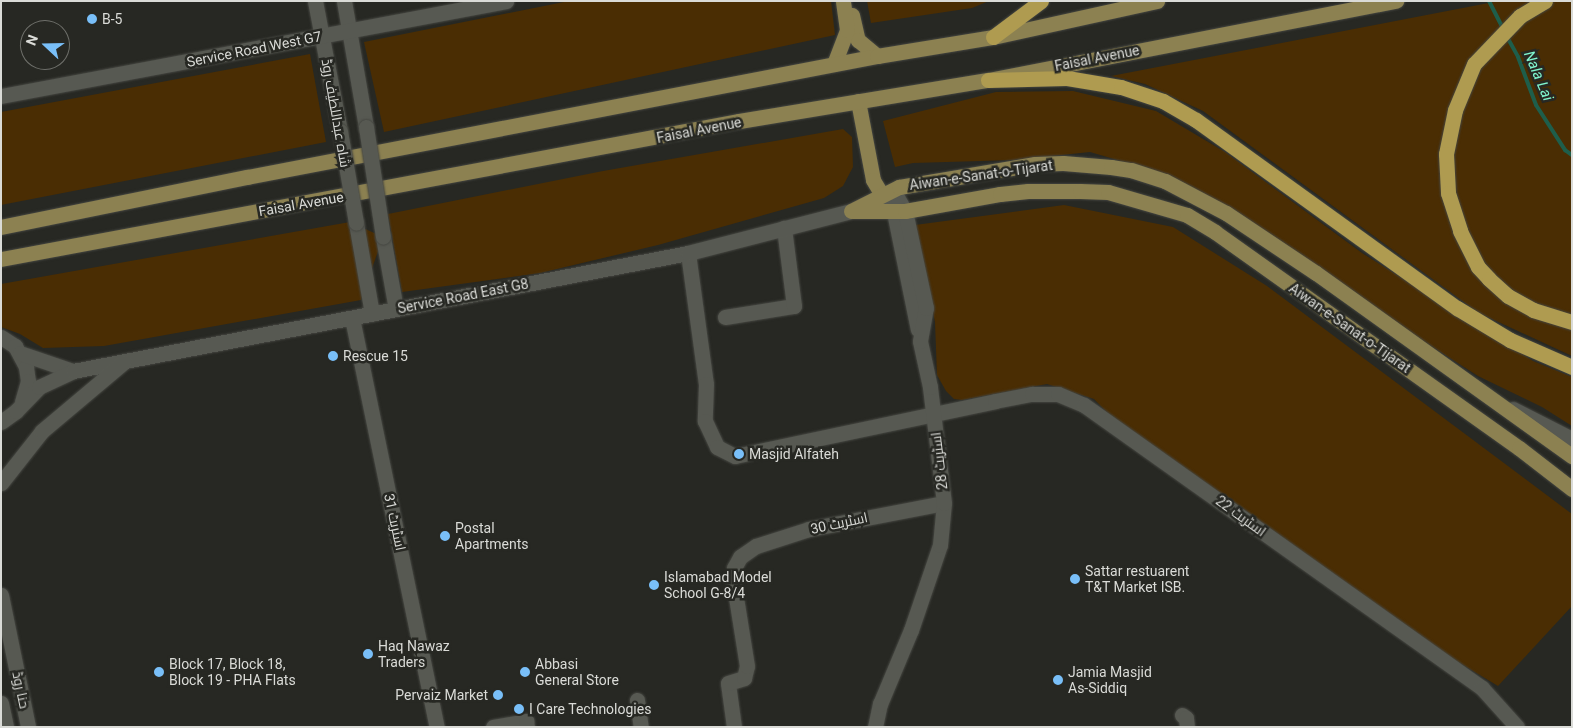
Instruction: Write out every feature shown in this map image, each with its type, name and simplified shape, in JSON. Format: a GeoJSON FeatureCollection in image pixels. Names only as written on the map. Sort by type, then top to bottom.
{"type":"FeatureCollection","features":[{"type":"Feature","properties":{"kind":"highway"},"geometry":{"type":"LineString","coordinates":[[993,36],[1041,1]]}},
{"type":"Feature","properties":{"kind":"highway"},"geometry":{"type":"LineString","coordinates":[[1546,1],[1520,16],[1474,64],[1455,110],[1446,154],[1448,193],[1460,232],[1478,267],[1508,296],[1533,310],[1572,322]]}},
{"type":"Feature","properties":{"kind":"highway"},"geometry":{"type":"LineString","coordinates":[[988,80],[1067,78],[1121,87],[1163,100],[1196,120],[1457,308],[1510,340],[1572,367]]}},
{"type":"Feature","properties":{"kind":"main road"},"geometry":{"type":"LineString","coordinates":[[834,64],[847,30],[843,1]]}},
{"type":"Feature","properties":{"kind":"main road"},"geometry":{"type":"LineString","coordinates":[[850,1],[858,40],[877,56]]}},
{"type":"Feature","properties":{"kind":"main road"},"geometry":{"type":"LineString","coordinates":[[1073,18],[1118,1]]}},
{"type":"Feature","properties":{"kind":"main road"},"geometry":{"type":"LineString","coordinates":[[1,227],[247,177],[834,64],[993,36],[1157,1]]}},
{"type":"Feature","properties":{"kind":"main road","name":"Faisal Avenue"},"geometry":{"type":"LineString","coordinates":[[1,259],[858,101],[988,80],[1396,1]]}},
{"type":"Feature","properties":{"kind":"main road"},"geometry":{"type":"LineString","coordinates":[[858,101],[873,180],[888,192]]}},
{"type":"Feature","properties":{"kind":"main road","name":"Aiwan-e-Sanat-o-Tijarat"},"geometry":{"type":"LineString","coordinates":[[851,211],[900,187],[1035,164],[1063,163],[1131,170],[1165,181],[1226,213],[1316,273],[1572,456]]}},
{"type":"Feature","properties":{"kind":"main road"},"geometry":{"type":"LineString","coordinates":[[971,175],[975,197]]}},
{"type":"Feature","properties":{"kind":"main road","name":"Aiwan-e-Sanat-o-Tijarat"},"geometry":{"type":"LineString","coordinates":[[851,211],[899,211],[975,197],[1028,191],[1108,192],[1186,215],[1215,232],[1519,448],[1572,489]]}},
{"type":"Feature","properties":{"kind":"street","name":"شاہ عبداللطیف روڈ"},"geometry":{"type":"LineString","coordinates":[[315,1],[372,314]]}},
{"type":"Feature","properties":{"kind":"street","name":"شاہ عبداللطیف روڈ"},"geometry":{"type":"LineString","coordinates":[[344,1],[396,309]]}},
{"type":"Feature","properties":{"kind":"street","name":"Service Road West G7"},"geometry":{"type":"LineString","coordinates":[[1,96],[506,1]]}},
{"type":"Feature","properties":{"kind":"street"},"geometry":{"type":"LineString","coordinates":[[888,192],[899,211]]}},
{"type":"Feature","properties":{"kind":"street","name":"Service Road East G8"},"geometry":{"type":"LineString","coordinates":[[1,422],[16,411],[22,402],[39,387],[73,371],[688,253],[851,211]]}},
{"type":"Feature","properties":{"kind":"street","name":"اسٹریٹ 28"},"geometry":{"type":"LineString","coordinates":[[875,727],[880,704],[911,630],[940,545],[944,503],[920,341],[926,308],[899,211]]}},
{"type":"Feature","properties":{"kind":"street"},"geometry":{"type":"LineString","coordinates":[[725,318],[794,306],[784,228]]}},
{"type":"Feature","properties":{"kind":"street","name":"اسٹریٹ 22"},"geometry":{"type":"LineString","coordinates":[[688,253],[706,384],[705,421],[718,448],[735,456],[932,413],[1032,394],[1058,394],[1084,405],[1482,688],[1517,727]]}},
{"type":"Feature","properties":{"kind":"street","name":"اسٹریٹ 31"},"geometry":{"type":"LineString","coordinates":[[352,318],[437,727]]}},
{"type":"Feature","properties":{"kind":"street"},"geometry":{"type":"LineString","coordinates":[[1,337],[15,346],[20,353],[28,381],[22,402]]}},
{"type":"Feature","properties":{"kind":"street"},"geometry":{"type":"LineString","coordinates":[[20,353],[73,371]]}},
{"type":"Feature","properties":{"kind":"street"},"geometry":{"type":"LineString","coordinates":[[1,483],[42,431],[125,361]]}},
{"type":"Feature","properties":{"kind":"street"},"geometry":{"type":"LineString","coordinates":[[1483,394],[1572,439]]}},
{"type":"Feature","properties":{"kind":"street","name":"اسٹریٹ 30"},"geometry":{"type":"LineString","coordinates":[[734,727],[728,684],[744,678],[748,666],[733,579],[734,568],[740,557],[756,546],[809,529],[944,503]]}},
{"type":"Feature","properties":{"kind":"street","name":"حنا روڈ"},"geometry":{"type":"LineString","coordinates":[[1,595],[28,727]]}},
{"type":"Feature","properties":{"kind":"street"},"geometry":{"type":"LineString","coordinates":[[637,700],[641,727]]}},
{"type":"Feature","properties":{"kind":"street","name":"حنا روڈ"},"geometry":{"type":"LineString","coordinates":[[1,703],[6,727]]}},
{"type":"Feature","properties":{"kind":"street"},"geometry":{"type":"LineString","coordinates":[[493,727],[527,724]]}},
{"type":"Feature","properties":{"kind":"shaded area"},"geometry":{"type":"Polygon","coordinates":[[[569,1],[831,1],[835,35],[384,132],[364,42],[569,1]]]}},
{"type":"Feature","properties":{"kind":"shaded area"},"geometry":{"type":"Polygon","coordinates":[[[867,1],[989,1],[972,8],[871,23],[867,1]]]}},
{"type":"Feature","properties":{"kind":"shaded area"},"geometry":{"type":"Polygon","coordinates":[[[1499,1],[1572,1],[1572,356],[1479,313],[1203,111],[1145,84],[1111,76],[1499,1]]]}},
{"type":"Feature","properties":{"kind":"shaded area"},"geometry":{"type":"Polygon","coordinates":[[[310,54],[326,142],[1,205],[1,112],[310,54]]]}},
{"type":"Feature","properties":{"kind":"shaded area"},"geometry":{"type":"Polygon","coordinates":[[[1073,91],[1156,111],[1225,152],[1362,253],[1533,361],[1572,377],[1572,426],[1542,407],[1478,376],[1162,173],[1090,152],[1014,160],[913,163],[895,167],[883,121],[996,92],[1073,91]]]}},
{"type":"Feature","properties":{"kind":"shaded area"},"geometry":{"type":"Polygon","coordinates":[[[843,129],[852,137],[853,167],[843,186],[824,198],[658,245],[540,273],[402,292],[388,214],[603,171],[843,129]]]}},
{"type":"Feature","properties":{"kind":"shaded area"},"geometry":{"type":"Polygon","coordinates":[[[1064,205],[1173,227],[1267,286],[1572,514],[1572,606],[1498,686],[1435,648],[1137,443],[1094,399],[1047,384],[962,400],[954,399],[946,391],[937,375],[935,322],[915,225],[1064,205]]]}},
{"type":"Feature","properties":{"kind":"shaded area"},"geometry":{"type":"Polygon","coordinates":[[[350,222],[383,237],[361,300],[104,346],[43,348],[20,334],[1,327],[1,284],[350,222]]]}},
{"type":"Feature","properties":{"kind":"waterway","name":"Nala Lai"},"geometry":{"type":"LineString","coordinates":[[1489,1],[1503,28]]}},
{"type":"Feature","properties":{"kind":"waterway","name":"Nala Lai"},"geometry":{"type":"LineString","coordinates":[[1506,35],[1518,57],[1536,105],[1565,150],[1572,155]]}},
{"type":"Feature","properties":{"kind":"place","name":"B-5"},"geometry":{"type":"Point","coordinates":[92,19]}},
{"type":"Feature","properties":{"kind":"place","name":"Rescue 15"},"geometry":{"type":"Point","coordinates":[333,356]}},
{"type":"Feature","properties":{"kind":"place","name":"Masjid Alfateh"},"geometry":{"type":"Point","coordinates":[739,454]}},
{"type":"Feature","properties":{"kind":"place","name":"Postal Apartments"},"geometry":{"type":"Point","coordinates":[445,536]}},
{"type":"Feature","properties":{"kind":"place","name":"Sattar restuarent T&T Market ISB."},"geometry":{"type":"Point","coordinates":[1075,579]}},
{"type":"Feature","properties":{"kind":"place","name":"Islamabad Model School G-8/4"},"geometry":{"type":"Point","coordinates":[654,585]}},
{"type":"Feature","properties":{"kind":"place","name":"Haq Nawaz Traders"},"geometry":{"type":"Point","coordinates":[368,654]}},
{"type":"Feature","properties":{"kind":"place","name":"Block 17, Block 18, Block 19 - PHA Flats"},"geometry":{"type":"Point","coordinates":[159,672]}},
{"type":"Feature","properties":{"kind":"place","name":"Abbasi General Store"},"geometry":{"type":"Point","coordinates":[525,672]}},
{"type":"Feature","properties":{"kind":"place","name":"Jamia Masjid As-Siddiq"},"geometry":{"type":"Point","coordinates":[1058,680]}},
{"type":"Feature","properties":{"kind":"place","name":"Pervaiz Market"},"geometry":{"type":"Point","coordinates":[498,695]}},
{"type":"Feature","properties":{"kind":"place","name":"I Care Technologies"},"geometry":{"type":"Point","coordinates":[519,709]}}]}
